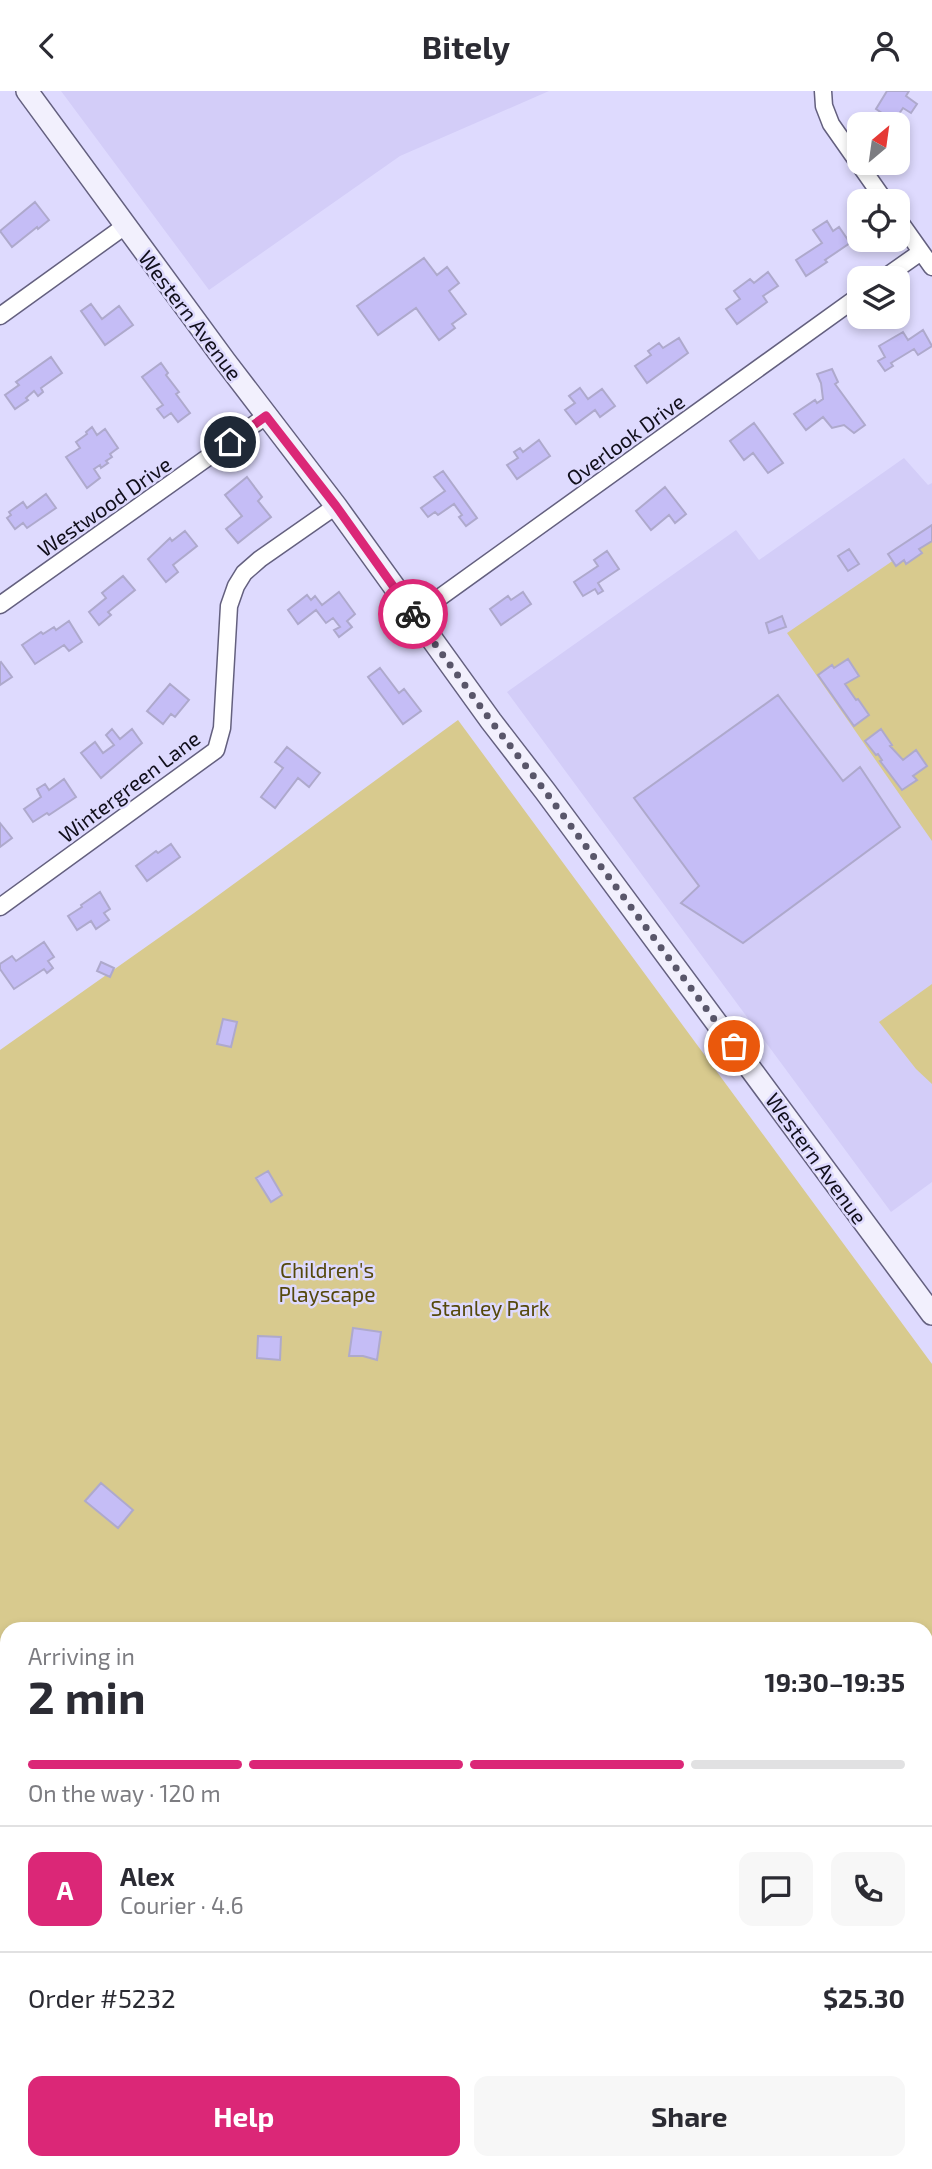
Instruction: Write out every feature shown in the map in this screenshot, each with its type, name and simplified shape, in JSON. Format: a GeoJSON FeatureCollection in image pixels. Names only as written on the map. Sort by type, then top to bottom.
{"type":"FeatureCollection","features":[{"type":"Feature","properties":{"kind":"main road","name":"Western Avenue"},"geometry":{"type":"LineString","coordinates":[[27,91],[932,1314]]}},
{"type":"Feature","properties":{"kind":"street"},"geometry":{"type":"LineString","coordinates":[[823,91],[824,106],[831,124],[877,189]]}},
{"type":"Feature","properties":{"kind":"street"},"geometry":{"type":"LineString","coordinates":[[0,316],[125,226]]}},
{"type":"Feature","properties":{"kind":"street"},"geometry":{"type":"LineString","coordinates":[[910,236],[932,267]]}},
{"type":"Feature","properties":{"kind":"street"},"geometry":{"type":"LineString","coordinates":[[901,266],[921,252]]}},
{"type":"Feature","properties":{"kind":"street","name":"Overlook Drive"},"geometry":{"type":"LineString","coordinates":[[414,616],[847,305]]}},
{"type":"Feature","properties":{"kind":"street","name":"Westwood Drive"},"geometry":{"type":"LineString","coordinates":[[0,605],[266,416]]}},
{"type":"Feature","properties":{"kind":"street","name":"Wintergreen Lane"},"geometry":{"type":"LineString","coordinates":[[0,907],[216,750],[222,728],[229,606],[236,586],[244,573],[260,559],[336,506]]}},
{"type":"Feature","properties":{"kind":"shaded area"},"geometry":{"type":"Polygon","coordinates":[[[61,91],[549,91],[400,156],[209,290],[61,91]]]}},
{"type":"Feature","properties":{"kind":"shaded area"},"geometry":{"type":"Polygon","coordinates":[[[904,458],[928,485],[932,483],[932,1182],[891,1212],[507,692],[736,530],[759,560],[904,458]]]}},
{"type":"Feature","properties":{"kind":"green space"},"geometry":{"type":"Polygon","coordinates":[[[932,534],[932,841],[787,633],[932,534]]]}},
{"type":"Feature","properties":{"kind":"green space","name":"Stanley Park"},"geometry":{"type":"Polygon","coordinates":[[[458,720],[932,1364],[932,1622],[0,1622],[0,1050],[194,913],[458,720]]]}},
{"type":"Feature","properties":{"kind":"green space"},"geometry":{"type":"Polygon","coordinates":[[[932,984],[932,1084],[916,1069],[879,1022],[932,984]]]}},
{"type":"Feature","properties":{"kind":"building"},"geometry":{"type":"Polygon","coordinates":[[[887,91],[909,91],[906,96],[917,104],[911,113],[903,108],[900,112],[880,112],[876,109],[887,91]]]}},
{"type":"Feature","properties":{"kind":"building"},"geometry":{"type":"Polygon","coordinates":[[[35,202],[49,220],[12,247],[0,231],[35,202]]]}},
{"type":"Feature","properties":{"kind":"building"},"geometry":{"type":"Polygon","coordinates":[[[827,221],[833,231],[839,227],[847,239],[847,245],[806,276],[796,260],[822,243],[813,230],[827,221]]]}},
{"type":"Feature","properties":{"kind":"building"},"geometry":{"type":"Polygon","coordinates":[[[424,258],[437,275],[447,267],[459,283],[449,291],[466,314],[452,324],[455,328],[439,340],[416,308],[378,335],[357,306],[424,258]]]}},
{"type":"Feature","properties":{"kind":"building"},"geometry":{"type":"Polygon","coordinates":[[[768,272],[778,286],[763,296],[767,302],[737,324],[726,309],[740,299],[734,291],[750,279],[754,283],[768,272]]]}},
{"type":"Feature","properties":{"kind":"building"},"geometry":{"type":"Polygon","coordinates":[[[91,304],[102,319],[119,306],[133,325],[105,345],[81,311],[91,304]]]}},
{"type":"Feature","properties":{"kind":"building"},"geometry":{"type":"Polygon","coordinates":[[[923,330],[932,346],[918,355],[914,349],[891,363],[893,366],[885,371],[878,361],[885,357],[879,346],[903,332],[908,340],[923,330]]]}},
{"type":"Feature","properties":{"kind":"building"},"geometry":{"type":"Polygon","coordinates":[[[679,338],[688,353],[647,383],[635,366],[651,355],[648,351],[659,343],[663,348],[679,338]]]}},
{"type":"Feature","properties":{"kind":"building"},"geometry":{"type":"Polygon","coordinates":[[[51,357],[62,373],[41,388],[43,392],[38,396],[34,391],[26,398],[28,400],[15,409],[5,395],[19,385],[16,382],[51,357]]]}},
{"type":"Feature","properties":{"kind":"building"},"geometry":{"type":"Polygon","coordinates":[[[161,363],[179,392],[176,394],[190,413],[178,422],[171,413],[164,418],[157,409],[163,405],[142,377],[161,363]]]}},
{"type":"Feature","properties":{"kind":"building"},"geometry":{"type":"Polygon","coordinates":[[[832,369],[838,382],[835,384],[865,425],[854,433],[844,425],[832,428],[823,417],[806,430],[794,414],[815,400],[817,403],[823,399],[817,374],[832,369]]]}},
{"type":"Feature","properties":{"kind":"building"},"geometry":{"type":"Polygon","coordinates":[[[580,388],[588,399],[602,389],[615,406],[600,417],[595,410],[576,424],[565,410],[575,403],[569,396],[580,388]]]}},
{"type":"Feature","properties":{"kind":"building"},"geometry":{"type":"Polygon","coordinates":[[[754,423],[783,463],[768,473],[753,453],[744,460],[730,441],[754,423]]]}},
{"type":"Feature","properties":{"kind":"building"},"geometry":{"type":"Polygon","coordinates":[[[92,427],[97,435],[105,429],[118,448],[110,454],[112,457],[106,461],[108,463],[94,469],[100,478],[87,488],[66,457],[80,448],[76,442],[92,427]]]}},
{"type":"Feature","properties":{"kind":"building"},"geometry":{"type":"Polygon","coordinates":[[[539,440],[550,456],[517,479],[507,465],[518,458],[514,452],[520,448],[523,452],[539,440]]]}},
{"type":"Feature","properties":{"kind":"building"},"geometry":{"type":"Polygon","coordinates":[[[443,471],[477,518],[466,526],[454,504],[438,515],[435,512],[428,517],[421,508],[445,491],[434,477],[443,471]]]}},
{"type":"Feature","properties":{"kind":"building"},"geometry":{"type":"Polygon","coordinates":[[[247,477],[262,497],[258,501],[271,517],[238,543],[226,529],[242,516],[225,495],[247,477]]]}},
{"type":"Feature","properties":{"kind":"building"},"geometry":{"type":"Polygon","coordinates":[[[665,487],[686,514],[675,523],[669,515],[651,530],[636,511],[665,487]]]}},
{"type":"Feature","properties":{"kind":"building"},"geometry":{"type":"Polygon","coordinates":[[[46,494],[56,508],[27,528],[23,523],[15,529],[7,518],[11,515],[9,512],[23,502],[27,508],[46,494]]]}},
{"type":"Feature","properties":{"kind":"building"},"geometry":{"type":"Polygon","coordinates":[[[932,525],[932,541],[919,549],[922,553],[906,564],[904,560],[896,566],[888,554],[932,525]]]}},
{"type":"Feature","properties":{"kind":"building"},"geometry":{"type":"Polygon","coordinates":[[[185,531],[197,546],[173,565],[178,572],[166,582],[148,559],[170,538],[172,541],[185,531]]]}},
{"type":"Feature","properties":{"kind":"building"},"geometry":{"type":"Polygon","coordinates":[[[849,549],[859,564],[848,571],[838,556],[849,549]]]}},
{"type":"Feature","properties":{"kind":"building"},"geometry":{"type":"Polygon","coordinates":[[[607,551],[619,569],[598,583],[603,591],[598,594],[595,589],[583,596],[574,582],[598,566],[594,560],[607,551]]]}},
{"type":"Feature","properties":{"kind":"building"},"geometry":{"type":"Polygon","coordinates":[[[123,576],[135,590],[108,612],[111,615],[99,625],[89,612],[106,598],[102,593],[123,576]]]}},
{"type":"Feature","properties":{"kind":"building"},"geometry":{"type":"Polygon","coordinates":[[[339,592],[355,614],[347,621],[352,627],[339,637],[334,630],[340,627],[333,618],[326,623],[316,610],[298,624],[288,610],[307,595],[311,600],[315,596],[322,605],[339,592]]]}},
{"type":"Feature","properties":{"kind":"building"},"geometry":{"type":"Polygon","coordinates":[[[523,592],[531,604],[501,625],[490,609],[508,596],[511,600],[523,592]]]}},
{"type":"Feature","properties":{"kind":"building"},"geometry":{"type":"Polygon","coordinates":[[[782,616],[786,627],[769,633],[766,623],[782,616]]]}},
{"type":"Feature","properties":{"kind":"building"},"geometry":{"type":"Polygon","coordinates":[[[69,621],[82,642],[69,651],[64,645],[35,664],[22,645],[41,632],[43,634],[54,627],[56,630],[69,621]]]}},
{"type":"Feature","properties":{"kind":"building"},"geometry":{"type":"Polygon","coordinates":[[[848,659],[859,676],[845,684],[869,715],[854,726],[818,675],[832,665],[834,668],[848,659]]]}},
{"type":"Feature","properties":{"kind":"building"},"geometry":{"type":"Polygon","coordinates":[[[0,663],[12,677],[0,685],[0,663]]]}},
{"type":"Feature","properties":{"kind":"building"},"geometry":{"type":"Polygon","coordinates":[[[380,668],[399,693],[404,689],[421,711],[403,724],[368,677],[380,668]]]}},
{"type":"Feature","properties":{"kind":"building"},"geometry":{"type":"Polygon","coordinates":[[[170,684],[189,700],[175,717],[171,714],[163,724],[147,711],[170,684]]]}},
{"type":"Feature","properties":{"kind":"building"},"geometry":{"type":"Polygon","coordinates":[[[778,695],[843,781],[860,767],[900,827],[743,943],[681,903],[699,886],[634,798],[778,695]]]}},
{"type":"Feature","properties":{"kind":"building"},"geometry":{"type":"Polygon","coordinates":[[[112,729],[120,739],[132,729],[142,743],[101,778],[81,753],[95,742],[103,753],[114,745],[106,735],[112,729]]]}},
{"type":"Feature","properties":{"kind":"building"},"geometry":{"type":"Polygon","coordinates":[[[881,729],[892,745],[890,746],[903,760],[916,750],[927,766],[913,776],[917,780],[902,790],[880,761],[882,760],[878,754],[876,755],[865,741],[881,729]]]}},
{"type":"Feature","properties":{"kind":"building"},"geometry":{"type":"Polygon","coordinates":[[[287,747],[320,773],[309,787],[298,778],[275,808],[261,797],[283,768],[275,762],[287,747]]]}},
{"type":"Feature","properties":{"kind":"building"},"geometry":{"type":"Polygon","coordinates":[[[64,779],[76,797],[33,822],[24,809],[41,797],[37,789],[45,784],[49,790],[64,779]]]}},
{"type":"Feature","properties":{"kind":"building"},"geometry":{"type":"Polygon","coordinates":[[[0,823],[12,838],[0,847],[0,823]]]}},
{"type":"Feature","properties":{"kind":"building"},"geometry":{"type":"Polygon","coordinates":[[[171,844],[180,857],[147,881],[136,866],[171,844]]]}},
{"type":"Feature","properties":{"kind":"building"},"geometry":{"type":"Polygon","coordinates":[[[100,892],[110,909],[104,913],[109,920],[96,929],[91,921],[77,930],[68,916],[100,892]]]}},
{"type":"Feature","properties":{"kind":"building"},"geometry":{"type":"Polygon","coordinates":[[[44,942],[54,957],[48,961],[53,968],[47,973],[44,969],[14,989],[0,969],[0,964],[12,956],[16,961],[44,942]]]}},
{"type":"Feature","properties":{"kind":"building"},"geometry":{"type":"Polygon","coordinates":[[[101,962],[114,968],[110,977],[97,971],[101,962]]]}},
{"type":"Feature","properties":{"kind":"building"},"geometry":{"type":"Polygon","coordinates":[[[223,1019],[237,1022],[231,1047],[217,1044],[223,1019]]]}},
{"type":"Feature","properties":{"kind":"building"},"geometry":{"type":"Polygon","coordinates":[[[268,1171],[282,1195],[271,1202],[256,1178],[268,1171]]]}},
{"type":"Feature","properties":{"kind":"building"},"geometry":{"type":"Polygon","coordinates":[[[353,1328],[381,1332],[377,1360],[349,1356],[353,1328]]]}},
{"type":"Feature","properties":{"kind":"building"},"geometry":{"type":"Polygon","coordinates":[[[258,1336],[281,1337],[280,1360],[257,1358],[258,1336]]]}},
{"type":"Feature","properties":{"kind":"building"},"geometry":{"type":"Polygon","coordinates":[[[101,1483],[133,1510],[118,1528],[85,1501],[101,1483]]]}},
{"type":"Feature","properties":{"kind":"way so far"},"geometry":{"type":"LineString","coordinates":[[413,614],[734,1046]]}},
{"type":"Feature","properties":{"kind":"route"},"geometry":{"type":"LineString","coordinates":[[230,442],[266,416],[336,506],[413,614]]}},
{"type":"Feature","properties":{"kind":"park label","name":"Children's Playscape"},"geometry":{"type":"Point","coordinates":[327,1281]}}]}
